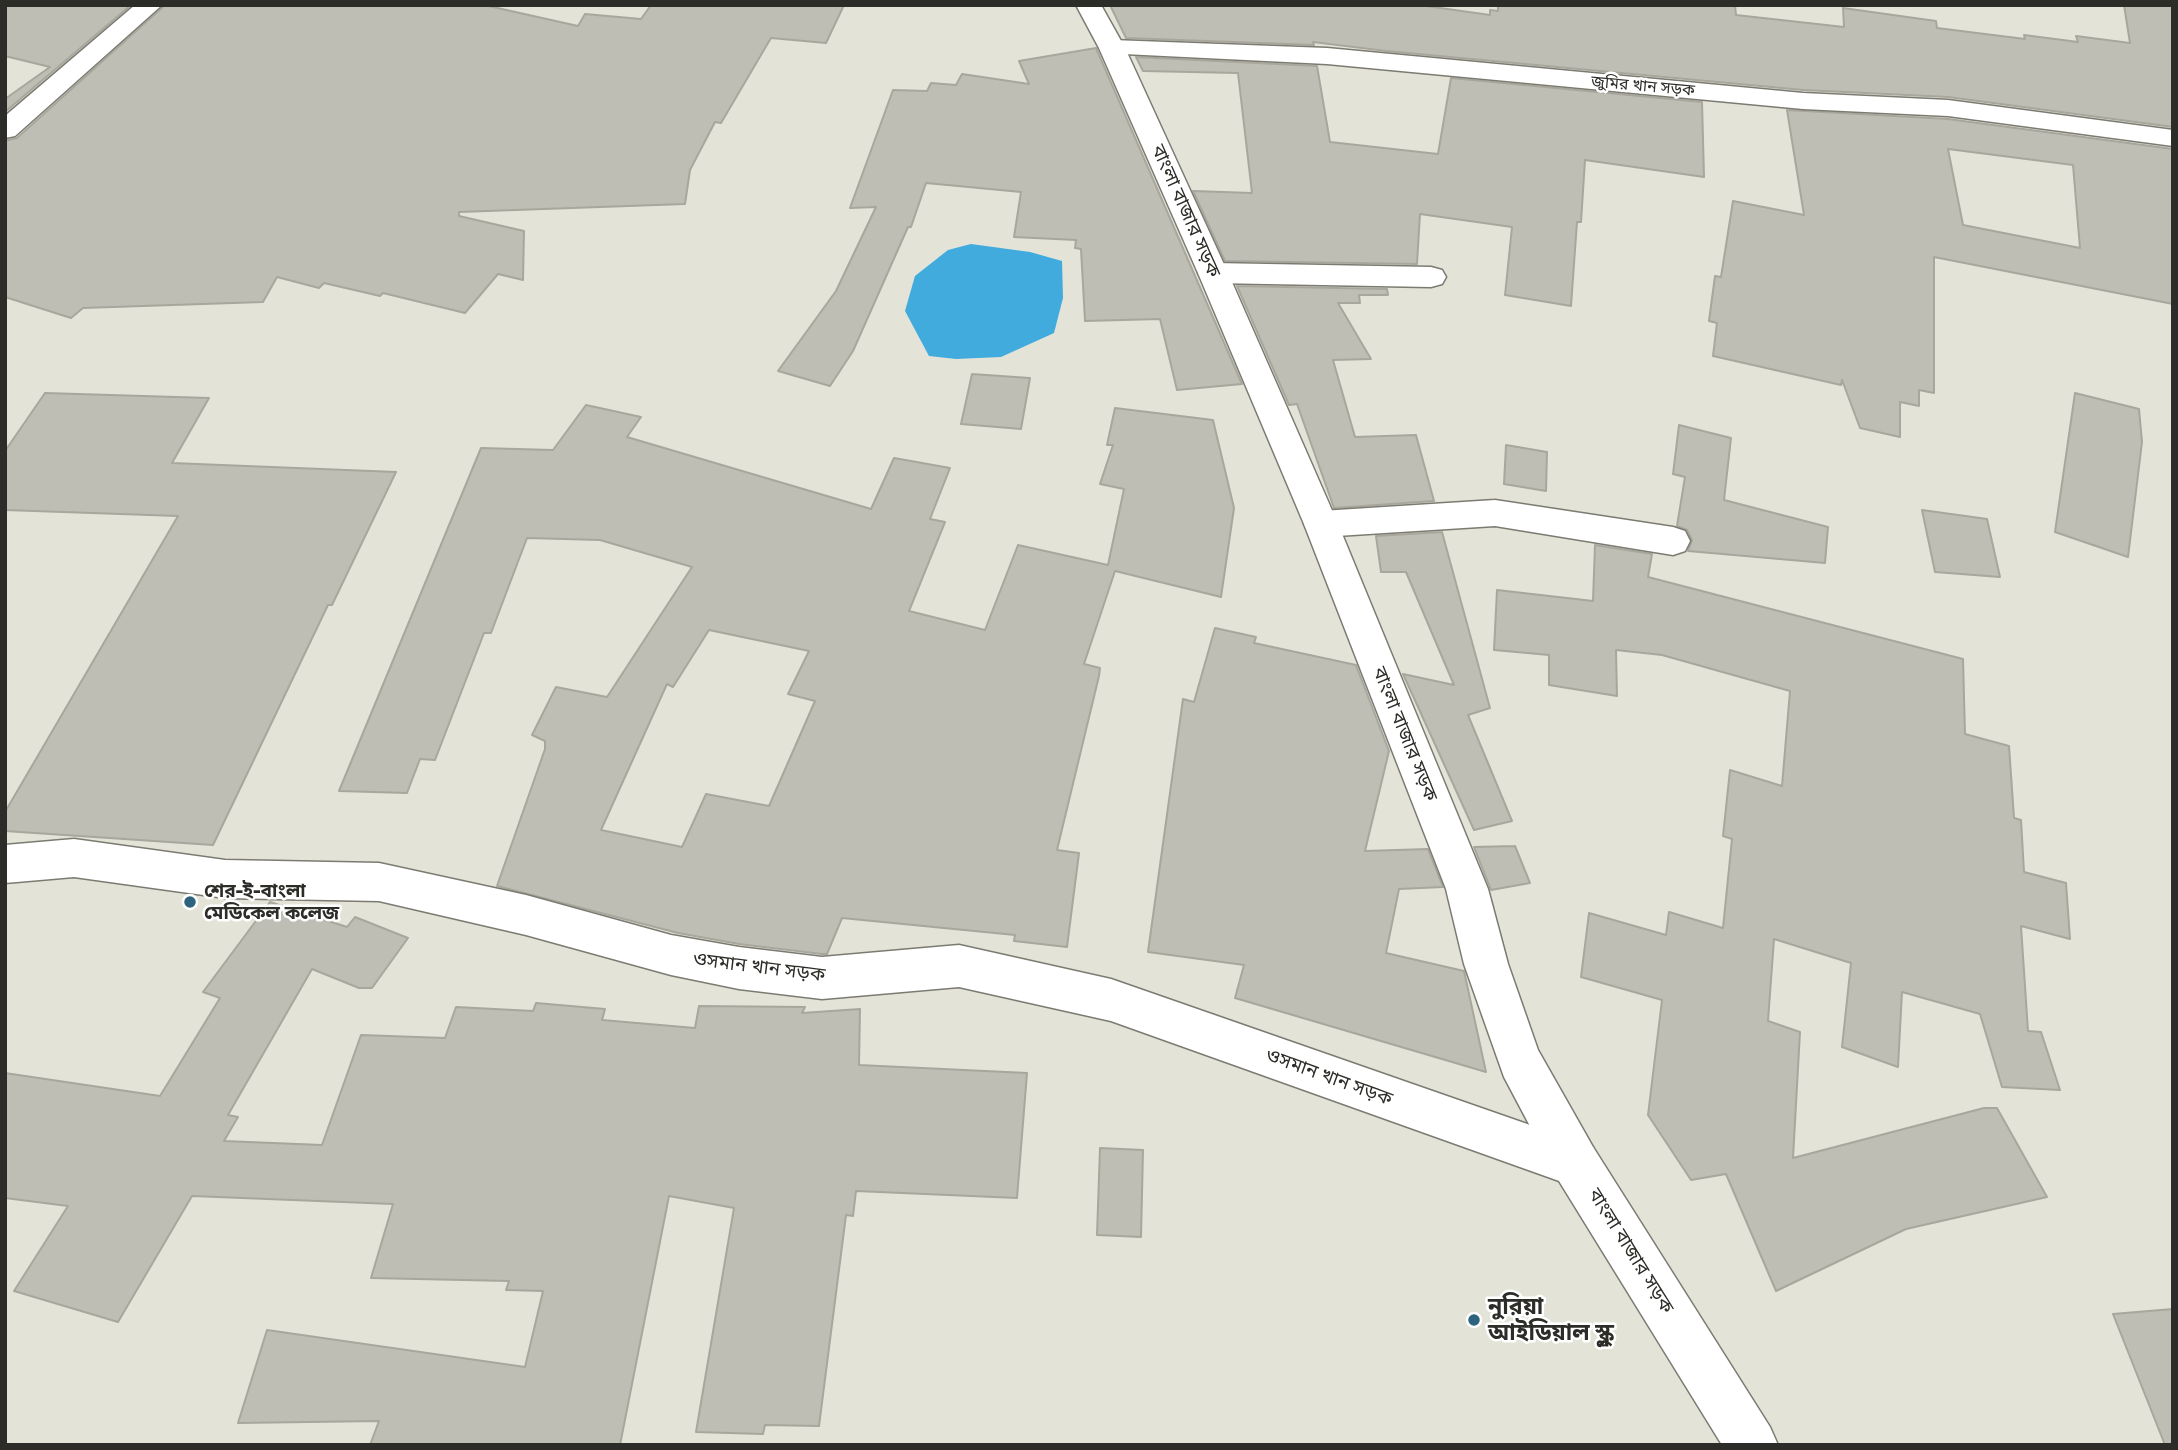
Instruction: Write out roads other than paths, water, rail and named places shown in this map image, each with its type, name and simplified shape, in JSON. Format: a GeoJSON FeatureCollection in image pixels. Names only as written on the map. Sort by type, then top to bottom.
{"type":"FeatureCollection","features":[{"type":"Feature","properties":{"kind":"street"},"geometry":{"type":"LineString","coordinates":[[5,130],[150,5]]}},
{"type":"Feature","properties":{"kind":"street","name":"বাংলা বাজার সড়ক"},"geometry":{"type":"LineString","coordinates":[[1088,5],[1112,48],[1213,272],[1321,524],[1467,889],[1486,964],[1520,1061],[1576,1164],[1752,1445]]}},
{"type":"Feature","properties":{"kind":"street","name":"জুমির খান সড়ক"},"geometry":{"type":"LineString","coordinates":[[1112,48],[1328,56],[1803,101],[1948,108],[2173,138]]}},
{"type":"Feature","properties":{"kind":"street"},"geometry":{"type":"LineString","coordinates":[[1213,272],[1431,277]]}},
{"type":"Feature","properties":{"kind":"street"},"geometry":{"type":"LineString","coordinates":[[1321,524],[1495,513],[1673,541]]}},
{"type":"Feature","properties":{"kind":"street","name":"ওসমান খান সড়ক"},"geometry":{"type":"LineString","coordinates":[[5,864],[74,858],[225,879],[379,882],[526,915],[671,955],[738,968],[822,978],[959,966],[1111,1000],[1576,1164]]}},
{"type":"Feature","properties":{"kind":"water"},"geometry":{"type":"Polygon","coordinates":[[[971,244],[1030,252],[1062,261],[1063,298],[1054,333],[1001,357],[956,359],[929,356],[905,311],[915,276],[948,250],[971,244]]]}},
{"type":"Feature","properties":{"kind":"place","name":"শের-ই-বাংলা মেডিকেল কলেজ"},"geometry":{"type":"Point","coordinates":[190,902]}},
{"type":"Feature","properties":{"kind":"place","name":"নুরিয়া আইডিয়াল স্কুল"},"geometry":{"type":"Point","coordinates":[1474,1320]}}]}
